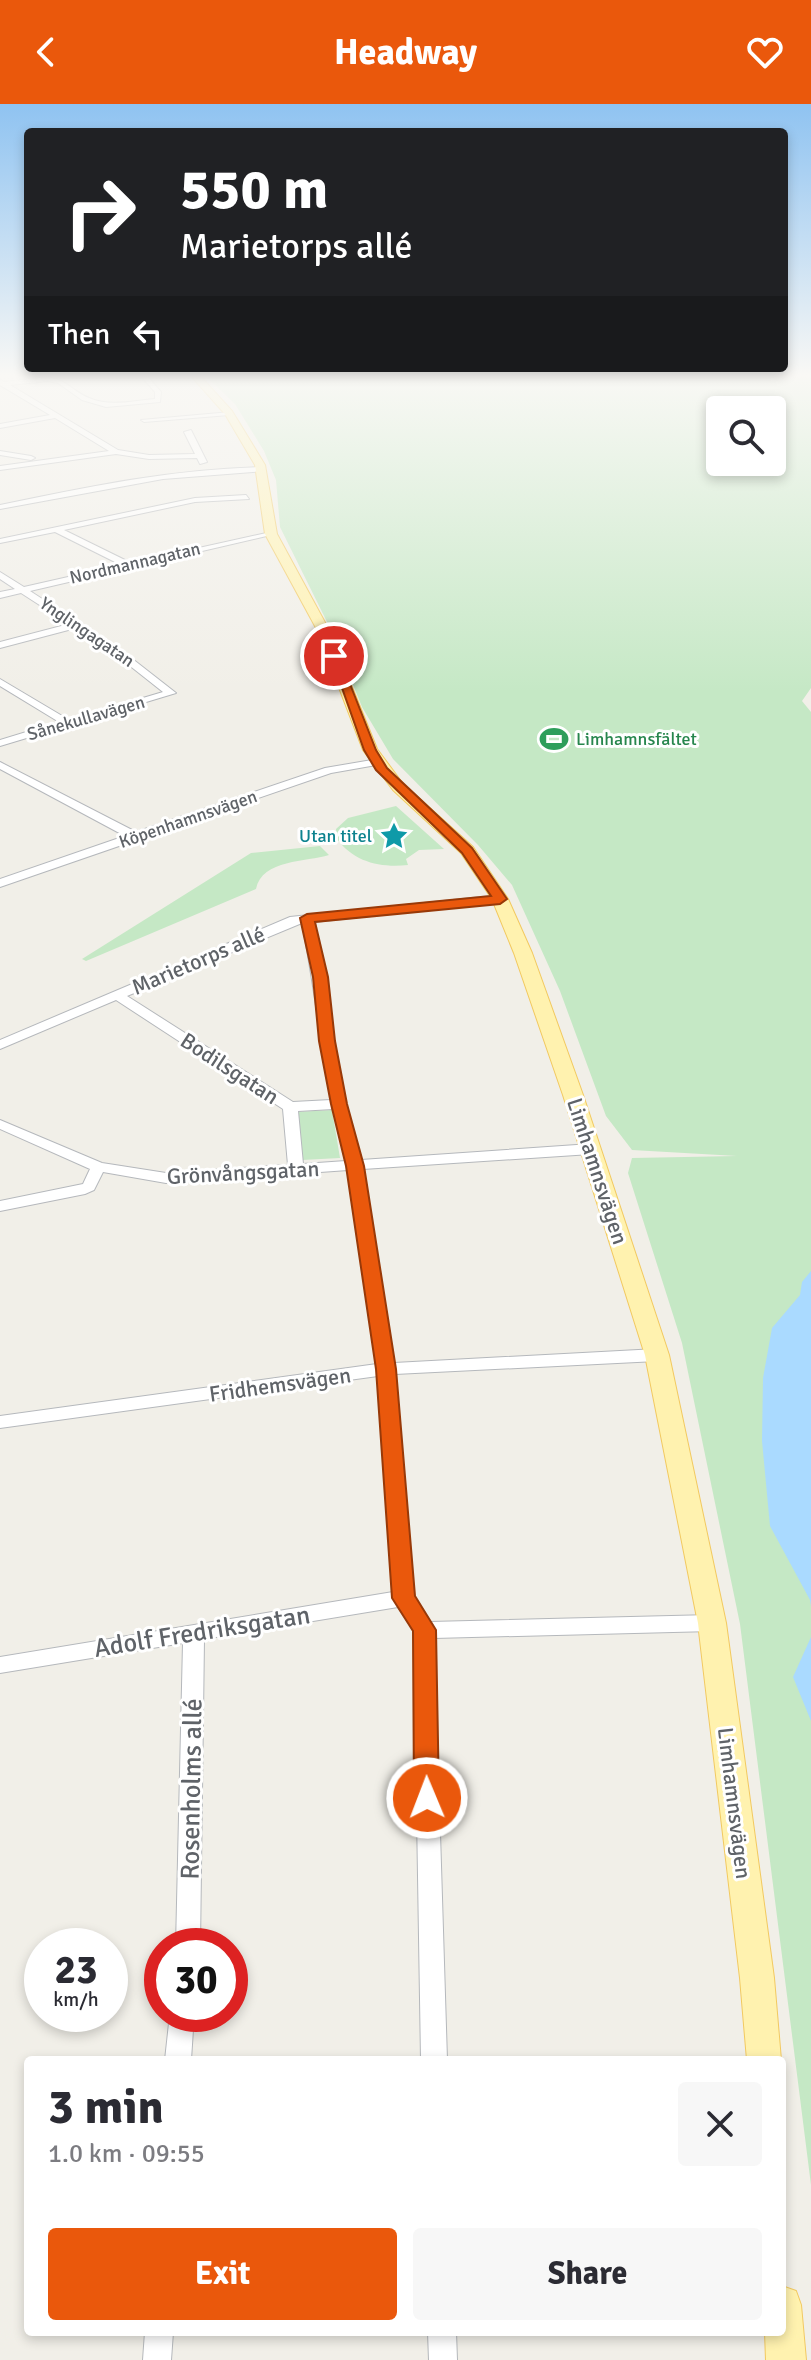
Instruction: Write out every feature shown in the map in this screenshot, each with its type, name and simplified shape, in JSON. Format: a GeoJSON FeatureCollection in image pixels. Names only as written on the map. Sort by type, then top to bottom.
{"type":"FeatureCollection","features":[{"type":"Feature","properties":{"kind":"main road","name":"Limhamnsvägen"},"geometry":{"type":"LineString","coordinates":[[263,482],[271,534],[322,628],[370,750],[398,787],[467,850],[500,899],[543,1005],[657,1355],[712,1623],[757,1978],[764,2056]]}},
{"type":"Feature","properties":{"kind":"main road"},"geometry":{"type":"LineString","coordinates":[[784,2336],[786,2360]]}},
{"type":"Feature","properties":{"kind":"street"},"geometry":{"type":"LineString","coordinates":[[0,507],[136,482]]}},
{"type":"Feature","properties":{"kind":"street"},"geometry":{"type":"LineString","coordinates":[[0,541],[195,500],[246,497]]}},
{"type":"Feature","properties":{"kind":"street"},"geometry":{"type":"LineString","coordinates":[[56,529],[128,565]]}},
{"type":"Feature","properties":{"kind":"street","name":"Nordmannagatan"},"geometry":{"type":"LineString","coordinates":[[0,595],[271,534]]}},
{"type":"Feature","properties":{"kind":"street","name":"Ynglingagatan"},"geometry":{"type":"LineString","coordinates":[[0,575],[118,652],[171,693]]}},
{"type":"Feature","properties":{"kind":"street"},"geometry":{"type":"LineString","coordinates":[[0,645],[78,625]]}},
{"type":"Feature","properties":{"kind":"street"},"geometry":{"type":"LineString","coordinates":[[3,686],[67,723]]}},
{"type":"Feature","properties":{"kind":"street","name":"Sånekullavägen"},"geometry":{"type":"LineString","coordinates":[[0,743],[171,693]]}},
{"type":"Feature","properties":{"kind":"street","name":"Köpenhamnsvägen"},"geometry":{"type":"LineString","coordinates":[[0,883],[329,770],[378,762]]}},
{"type":"Feature","properties":{"kind":"street"},"geometry":{"type":"LineString","coordinates":[[0,765],[136,837]]}},
{"type":"Feature","properties":{"kind":"street","name":"Marietorps allé"},"geometry":{"type":"LineString","coordinates":[[0,1045],[268,929],[307,918],[500,899]]}},
{"type":"Feature","properties":{"kind":"street"},"geometry":{"type":"LineString","coordinates":[[307,918],[320,977],[327,1041],[339,1104],[355,1166],[386,1369],[403,1598],[424,1630],[434,2056]]}},
{"type":"Feature","properties":{"kind":"street","name":"Bodilsgatan"},"geometry":{"type":"LineString","coordinates":[[117,995],[290,1107],[296,1169]]}},
{"type":"Feature","properties":{"kind":"street"},"geometry":{"type":"LineString","coordinates":[[290,1107],[339,1104]]}},
{"type":"Feature","properties":{"kind":"street","name":"Grönvångsgatan"},"geometry":{"type":"LineString","coordinates":[[0,1124],[98,1167],[166,1178],[591,1149]]}},
{"type":"Feature","properties":{"kind":"street"},"geometry":{"type":"LineString","coordinates":[[0,1206],[80,1191],[89,1187],[98,1167]]}},
{"type":"Feature","properties":{"kind":"street","name":"Fridhemsvägen"},"geometry":{"type":"LineString","coordinates":[[0,1422],[386,1369],[657,1355]]}},
{"type":"Feature","properties":{"kind":"street","name":"Adolf Fredriksgatan"},"geometry":{"type":"LineString","coordinates":[[0,1665],[403,1598]]}},
{"type":"Feature","properties":{"kind":"street"},"geometry":{"type":"LineString","coordinates":[[424,1630],[712,1623]]}},
{"type":"Feature","properties":{"kind":"street","name":"Rosenholms allé"},"geometry":{"type":"LineString","coordinates":[[188,1928],[194,1631]]}},
{"type":"Feature","properties":{"kind":"street"},"geometry":{"type":"LineString","coordinates":[[178,2056],[180,2032]]}},
{"type":"Feature","properties":{"kind":"street"},"geometry":{"type":"LineString","coordinates":[[157,2360],[159,2336]]}},
{"type":"Feature","properties":{"kind":"street"},"geometry":{"type":"LineString","coordinates":[[442,2336],[443,2360]]}},
{"type":"Feature","properties":{"kind":"green space"},"geometry":{"type":"Polygon","coordinates":[[[276,482],[811,482],[811,688],[802,701],[811,712],[811,2185],[740,1624],[682,1343],[628,1173],[632,1158],[737,1156],[632,1150],[606,1116],[560,991],[512,885],[478,845],[393,759],[362,707],[331,630],[280,527],[276,482]]]}},
{"type":"Feature","properties":{"kind":"green space"},"geometry":{"type":"Polygon","coordinates":[[[396,806],[444,849],[419,850],[406,859],[408,865],[387,865],[360,858],[337,839],[336,829],[348,818],[396,806]]]}},
{"type":"Feature","properties":{"kind":"green space"},"geometry":{"type":"Polygon","coordinates":[[[320,846],[329,855],[276,867],[260,879],[256,889],[86,961],[82,959],[251,853],[320,846]]]}},
{"type":"Feature","properties":{"kind":"green space"},"geometry":{"type":"Polygon","coordinates":[[[332,1110],[340,1158],[302,1160],[296,1112],[332,1110]]]}},
{"type":"Feature","properties":{"kind":"water"},"geometry":{"type":"Polygon","coordinates":[[[811,1271],[811,1606],[770,1526],[762,1441],[763,1378],[772,1328],[800,1295],[802,1282],[811,1271]]]}},
{"type":"Feature","properties":{"kind":"water"},"geometry":{"type":"Polygon","coordinates":[[[811,1637],[811,1721],[793,1677],[811,1637]]]}},
{"type":"Feature","properties":{"kind":"place","name":"Limhamnsfältet"},"geometry":{"type":"Point","coordinates":[554,739]}},
{"type":"Feature","properties":{"kind":"place","name":"Utan titel"},"geometry":{"type":"Point","coordinates":[394,836]}},
{"type":"Feature","properties":{"kind":"route"},"geometry":{"type":"LineString","coordinates":[[334,656],[370,750],[382,770],[467,850],[500,899],[307,918],[320,977],[327,1041],[339,1104],[355,1166],[386,1369],[403,1598],[424,1630],[427,1798]]}}]}
